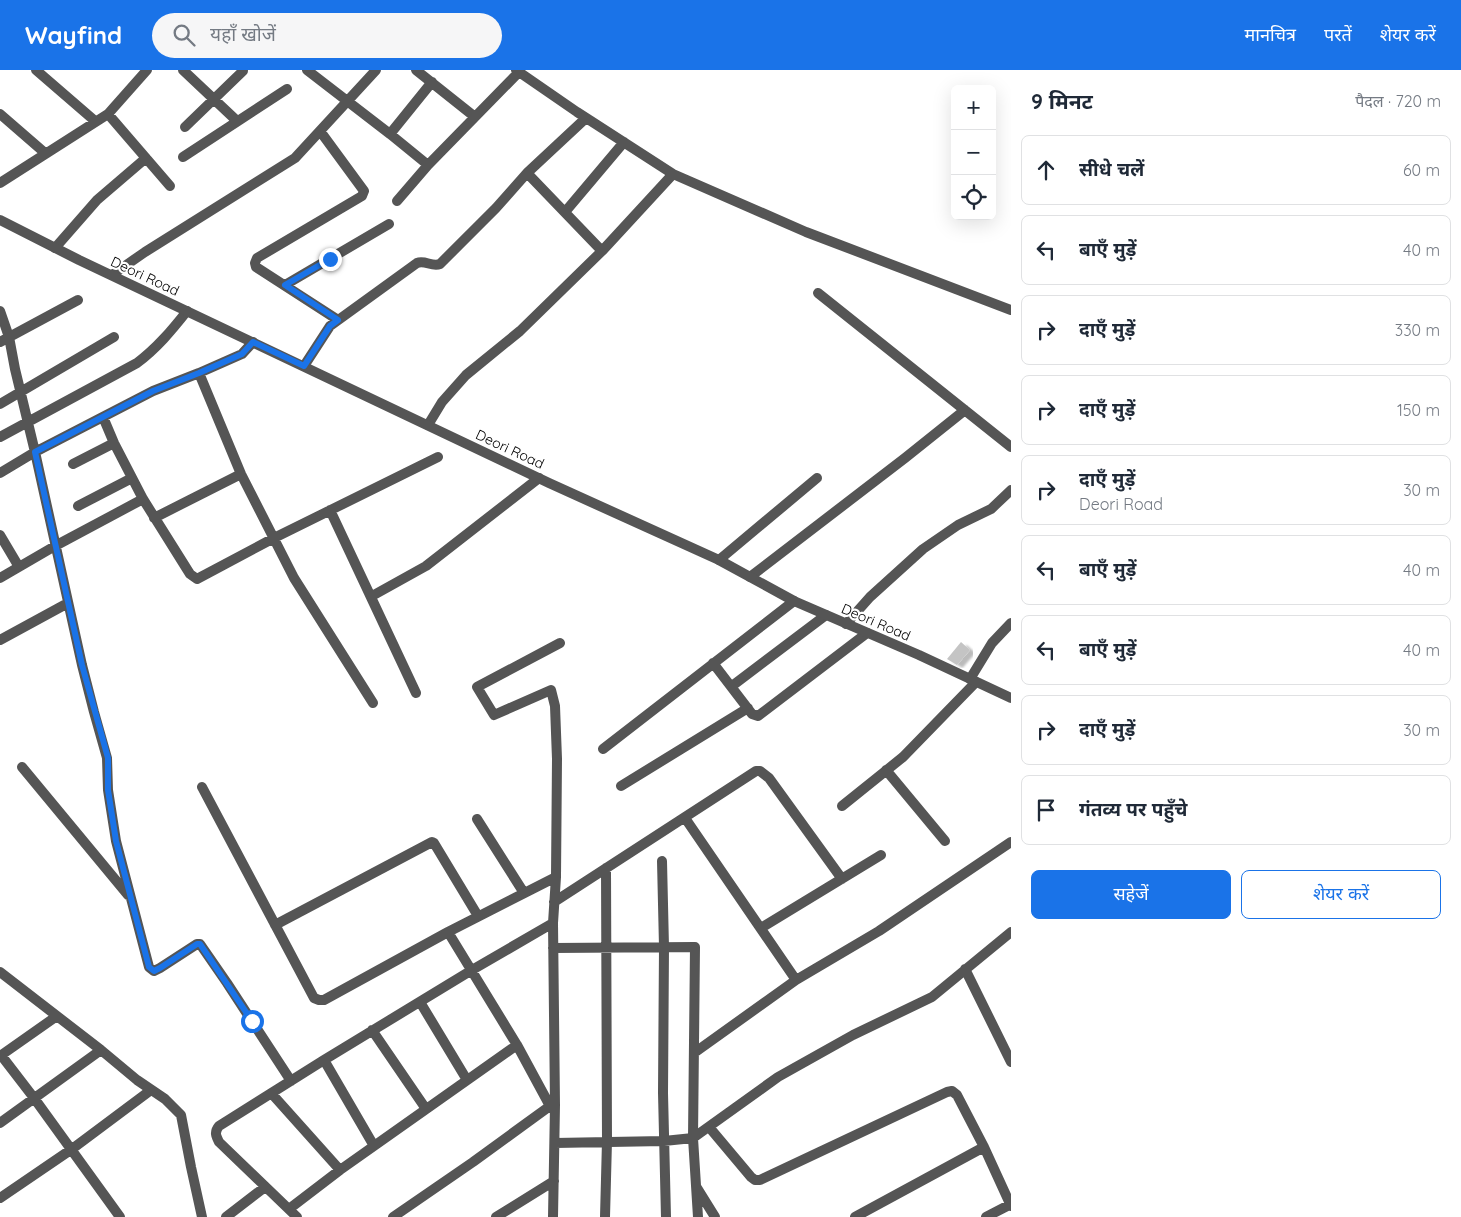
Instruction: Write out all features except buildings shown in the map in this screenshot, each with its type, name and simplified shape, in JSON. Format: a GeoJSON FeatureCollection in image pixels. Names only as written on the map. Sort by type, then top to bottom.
{"type":"FeatureCollection","features":[{"type":"Feature","properties":{"kind":"street"},"geometry":{"type":"LineString","coordinates":[[36,70],[96,121]]}},
{"type":"Feature","properties":{"kind":"street"},"geometry":{"type":"LineString","coordinates":[[0,183],[108,114],[147,70]]}},
{"type":"Feature","properties":{"kind":"street"},"geometry":{"type":"LineString","coordinates":[[183,70],[237,121]]}},
{"type":"Feature","properties":{"kind":"street"},"geometry":{"type":"LineString","coordinates":[[307,70],[428,166]]}},
{"type":"Feature","properties":{"kind":"street"},"geometry":{"type":"LineString","coordinates":[[112,275],[145,252],[294,158],[376,70]]}},
{"type":"Feature","properties":{"kind":"street"},"geometry":{"type":"LineString","coordinates":[[416,70],[475,117]]}},
{"type":"Feature","properties":{"kind":"street"},"geometry":{"type":"LineString","coordinates":[[185,127],[243,71]]}},
{"type":"Feature","properties":{"kind":"street"},"geometry":{"type":"LineString","coordinates":[[397,201],[517,71],[673,174],[806,232],[1011,310]]}},
{"type":"Feature","properties":{"kind":"street"},"geometry":{"type":"LineString","coordinates":[[390,134],[432,82]]}},
{"type":"Feature","properties":{"kind":"street"},"geometry":{"type":"LineString","coordinates":[[183,157],[287,88]]}},
{"type":"Feature","properties":{"kind":"street"},"geometry":{"type":"LineString","coordinates":[[0,114],[45,153]]}},
{"type":"Feature","properties":{"kind":"street"},"geometry":{"type":"LineString","coordinates":[[108,114],[170,186]]}},
{"type":"Feature","properties":{"kind":"street"},"geometry":{"type":"LineString","coordinates":[[304,366],[330,326],[338,320],[417,263],[440,264],[528,173],[586,118]]}},
{"type":"Feature","properties":{"kind":"street"},"geometry":{"type":"LineString","coordinates":[[320,131],[364,191],[364,194],[255,260],[255,263],[256,267],[338,320]]}},
{"type":"Feature","properties":{"kind":"street"},"geometry":{"type":"LineString","coordinates":[[565,212],[624,142]]}},
{"type":"Feature","properties":{"kind":"street"},"geometry":{"type":"LineString","coordinates":[[55,248],[97,200],[146,158]]}},
{"type":"Feature","properties":{"kind":"street"},"geometry":{"type":"LineString","coordinates":[[528,173],[602,251]]}},
{"type":"Feature","properties":{"kind":"street"},"geometry":{"type":"LineString","coordinates":[[428,425],[442,402],[466,375],[520,331],[602,251],[673,174]]}},
{"type":"Feature","properties":{"kind":"street","name":"Deori Road"},"geometry":{"type":"LineString","coordinates":[[0,220],[55,248],[539,478],[719,560],[794,601],[1011,698]]}},
{"type":"Feature","properties":{"kind":"street"},"geometry":{"type":"LineString","coordinates":[[285,285],[389,224]]}},
{"type":"Feature","properties":{"kind":"street"},"geometry":{"type":"LineString","coordinates":[[818,293],[1011,447]]}},
{"type":"Feature","properties":{"kind":"street"},"geometry":{"type":"LineString","coordinates":[[4,340],[78,300]]}},
{"type":"Feature","properties":{"kind":"street"},"geometry":{"type":"LineString","coordinates":[[0,310],[4,340],[21,393],[68,603],[94,712],[108,758],[108,790],[114,826],[130,898],[149,967],[154,971],[197,944],[200,944],[227,982],[291,1082]]}},
{"type":"Feature","properties":{"kind":"street"},"geometry":{"type":"LineString","coordinates":[[0,437],[137,363],[164,340],[187,311]]}},
{"type":"Feature","properties":{"kind":"street"},"geometry":{"type":"LineString","coordinates":[[0,404],[114,338]]}},
{"type":"Feature","properties":{"kind":"street"},"geometry":{"type":"LineString","coordinates":[[0,473],[35,452],[153,391],[242,354],[253,342]]}},
{"type":"Feature","properties":{"kind":"street"},"geometry":{"type":"LineString","coordinates":[[199,373],[241,474],[294,578],[373,703]]}},
{"type":"Feature","properties":{"kind":"street"},"geometry":{"type":"LineString","coordinates":[[750,577],[905,458],[964,410]]}},
{"type":"Feature","properties":{"kind":"street"},"geometry":{"type":"LineString","coordinates":[[103,417],[114,443],[154,518],[190,574],[197,579],[274,538],[438,457]]}},
{"type":"Feature","properties":{"kind":"street"},"geometry":{"type":"LineString","coordinates":[[73,464],[114,443]]}},
{"type":"Feature","properties":{"kind":"street"},"geometry":{"type":"LineString","coordinates":[[154,518],[241,474]]}},
{"type":"Feature","properties":{"kind":"street"},"geometry":{"type":"LineString","coordinates":[[78,506],[132,478]]}},
{"type":"Feature","properties":{"kind":"street"},"geometry":{"type":"LineString","coordinates":[[372,596],[426,566],[539,478]]}},
{"type":"Feature","properties":{"kind":"street"},"geometry":{"type":"LineString","coordinates":[[719,560],[817,478]]}},
{"type":"Feature","properties":{"kind":"street"},"geometry":{"type":"LineString","coordinates":[[846,624],[870,597],[923,549],[958,525],[991,509],[1011,490]]}},
{"type":"Feature","properties":{"kind":"street"},"geometry":{"type":"LineString","coordinates":[[0,578],[143,499]]}},
{"type":"Feature","properties":{"kind":"street"},"geometry":{"type":"LineString","coordinates":[[330,510],[416,693]]}},
{"type":"Feature","properties":{"kind":"street"},"geometry":{"type":"LineString","coordinates":[[0,535],[19,567]]}},
{"type":"Feature","properties":{"kind":"street"},"geometry":{"type":"LineString","coordinates":[[603,749],[794,601]]}},
{"type":"Feature","properties":{"kind":"street"},"geometry":{"type":"LineString","coordinates":[[0,640],[68,603]]}},
{"type":"Feature","properties":{"kind":"street"},"geometry":{"type":"LineString","coordinates":[[732,686],[826,615]]}},
{"type":"Feature","properties":{"kind":"street"},"geometry":{"type":"LineString","coordinates":[[842,806],[903,756],[973,680],[992,643],[1011,622]]}},
{"type":"Feature","properties":{"kind":"street"},"geometry":{"type":"LineString","coordinates":[[714,663],[752,714],[760,716],[867,633]]}},
{"type":"Feature","properties":{"kind":"street"},"geometry":{"type":"LineString","coordinates":[[553,1217],[555,1143],[552,1105],[553,923],[556,877],[555,706],[551,690],[494,715],[477,687],[560,643]]}},
{"type":"Feature","properties":{"kind":"street"},"geometry":{"type":"LineString","coordinates":[[621,786],[748,708]]}},
{"type":"Feature","properties":{"kind":"street"},"geometry":{"type":"LineString","coordinates":[[22,768],[130,898]]}},
{"type":"Feature","properties":{"kind":"street"},"geometry":{"type":"LineString","coordinates":[[886,770],[945,841]]}},
{"type":"Feature","properties":{"kind":"street"},"geometry":{"type":"LineString","coordinates":[[554,902],[756,771],[760,771],[769,778],[842,879]]}},
{"type":"Feature","properties":{"kind":"street"},"geometry":{"type":"LineString","coordinates":[[202,787],[314,998],[320,1000],[324,1000],[478,916],[556,877]]}},
{"type":"Feature","properties":{"kind":"street"},"geometry":{"type":"LineString","coordinates":[[685,818],[796,980]]}},
{"type":"Feature","properties":{"kind":"street"},"geometry":{"type":"LineString","coordinates":[[477,820],[524,893]]}},
{"type":"Feature","properties":{"kind":"street"},"geometry":{"type":"LineString","coordinates":[[275,925],[432,842],[478,916]]}},
{"type":"Feature","properties":{"kind":"street"},"geometry":{"type":"LineString","coordinates":[[694,1053],[796,980],[879,931],[1011,842]]}},
{"type":"Feature","properties":{"kind":"street"},"geometry":{"type":"LineString","coordinates":[[761,928],[881,855]]}},
{"type":"Feature","properties":{"kind":"street"},"geometry":{"type":"LineString","coordinates":[[662,861],[664,947],[663,1093],[666,1217]]}},
{"type":"Feature","properties":{"kind":"street"},"geometry":{"type":"LineString","coordinates":[[605,1217],[607,1141],[606,868]]}},
{"type":"Feature","properties":{"kind":"street"},"geometry":{"type":"LineString","coordinates":[[297,1217],[219,1142],[216,1130],[219,1126],[372,1030],[553,923]]}},
{"type":"Feature","properties":{"kind":"street"},"geometry":{"type":"LineString","coordinates":[[448,932],[552,1105]]}},
{"type":"Feature","properties":{"kind":"street"},"geometry":{"type":"LineString","coordinates":[[555,1143],[664,1141],[693,1138],[778,1077],[853,1035],[932,997],[1011,932]]}},
{"type":"Feature","properties":{"kind":"street"},"geometry":{"type":"LineString","coordinates":[[553,948],[694,947],[696,949],[693,1138],[698,1217]]}},
{"type":"Feature","properties":{"kind":"street"},"geometry":{"type":"LineString","coordinates":[[965,969],[1011,1062]]}},
{"type":"Feature","properties":{"kind":"street"},"geometry":{"type":"LineString","coordinates":[[2,977],[57,1016],[164,1099],[181,1115],[190,1167],[202,1217]]}},
{"type":"Feature","properties":{"kind":"street"},"geometry":{"type":"LineString","coordinates":[[420,1002],[467,1080]]}},
{"type":"Feature","properties":{"kind":"street"},"geometry":{"type":"LineString","coordinates":[[57,1016],[0,1055],[72,1149],[120,1217]]}},
{"type":"Feature","properties":{"kind":"street"},"geometry":{"type":"LineString","coordinates":[[372,1030],[426,1109]]}},
{"type":"Feature","properties":{"kind":"street"},"geometry":{"type":"LineString","coordinates":[[289,1209],[340,1170],[517,1045]]}},
{"type":"Feature","properties":{"kind":"street"},"geometry":{"type":"LineString","coordinates":[[0,1123],[101,1050]]}},
{"type":"Feature","properties":{"kind":"street"},"geometry":{"type":"LineString","coordinates":[[324,1060],[374,1146]]}},
{"type":"Feature","properties":{"kind":"street"},"geometry":{"type":"LineString","coordinates":[[0,1198],[72,1149],[151,1090]]}},
{"type":"Feature","properties":{"kind":"street"},"geometry":{"type":"LineString","coordinates":[[709,1127],[751,1177],[755,1180],[760,1180],[952,1091],[957,1095],[984,1147],[1011,1205],[986,1217]]}},
{"type":"Feature","properties":{"kind":"street"},"geometry":{"type":"LineString","coordinates":[[272,1094],[340,1170]]}},
{"type":"Feature","properties":{"kind":"street"},"geometry":{"type":"LineString","coordinates":[[393,1217],[474,1162],[552,1105]]}},
{"type":"Feature","properties":{"kind":"street"},"geometry":{"type":"LineString","coordinates":[[855,1217],[984,1147]]}},
{"type":"Feature","properties":{"kind":"street"},"geometry":{"type":"LineString","coordinates":[[496,1217],[554,1180]]}},
{"type":"Feature","properties":{"kind":"street"},"geometry":{"type":"LineString","coordinates":[[226,1217],[265,1187]]}},
{"type":"Feature","properties":{"kind":"street"},"geometry":{"type":"LineString","coordinates":[[697,1188],[715,1217]]}},
{"type":"Feature","properties":{"kind":"route"},"geometry":{"type":"LineString","coordinates":[[252,1021],[200,944],[197,944],[154,971],[149,967],[116,841],[108,790],[108,758],[82,665],[35,452],[153,391],[242,354],[253,342],[304,366],[330,326],[338,320],[285,285],[330,259]]}}]}
